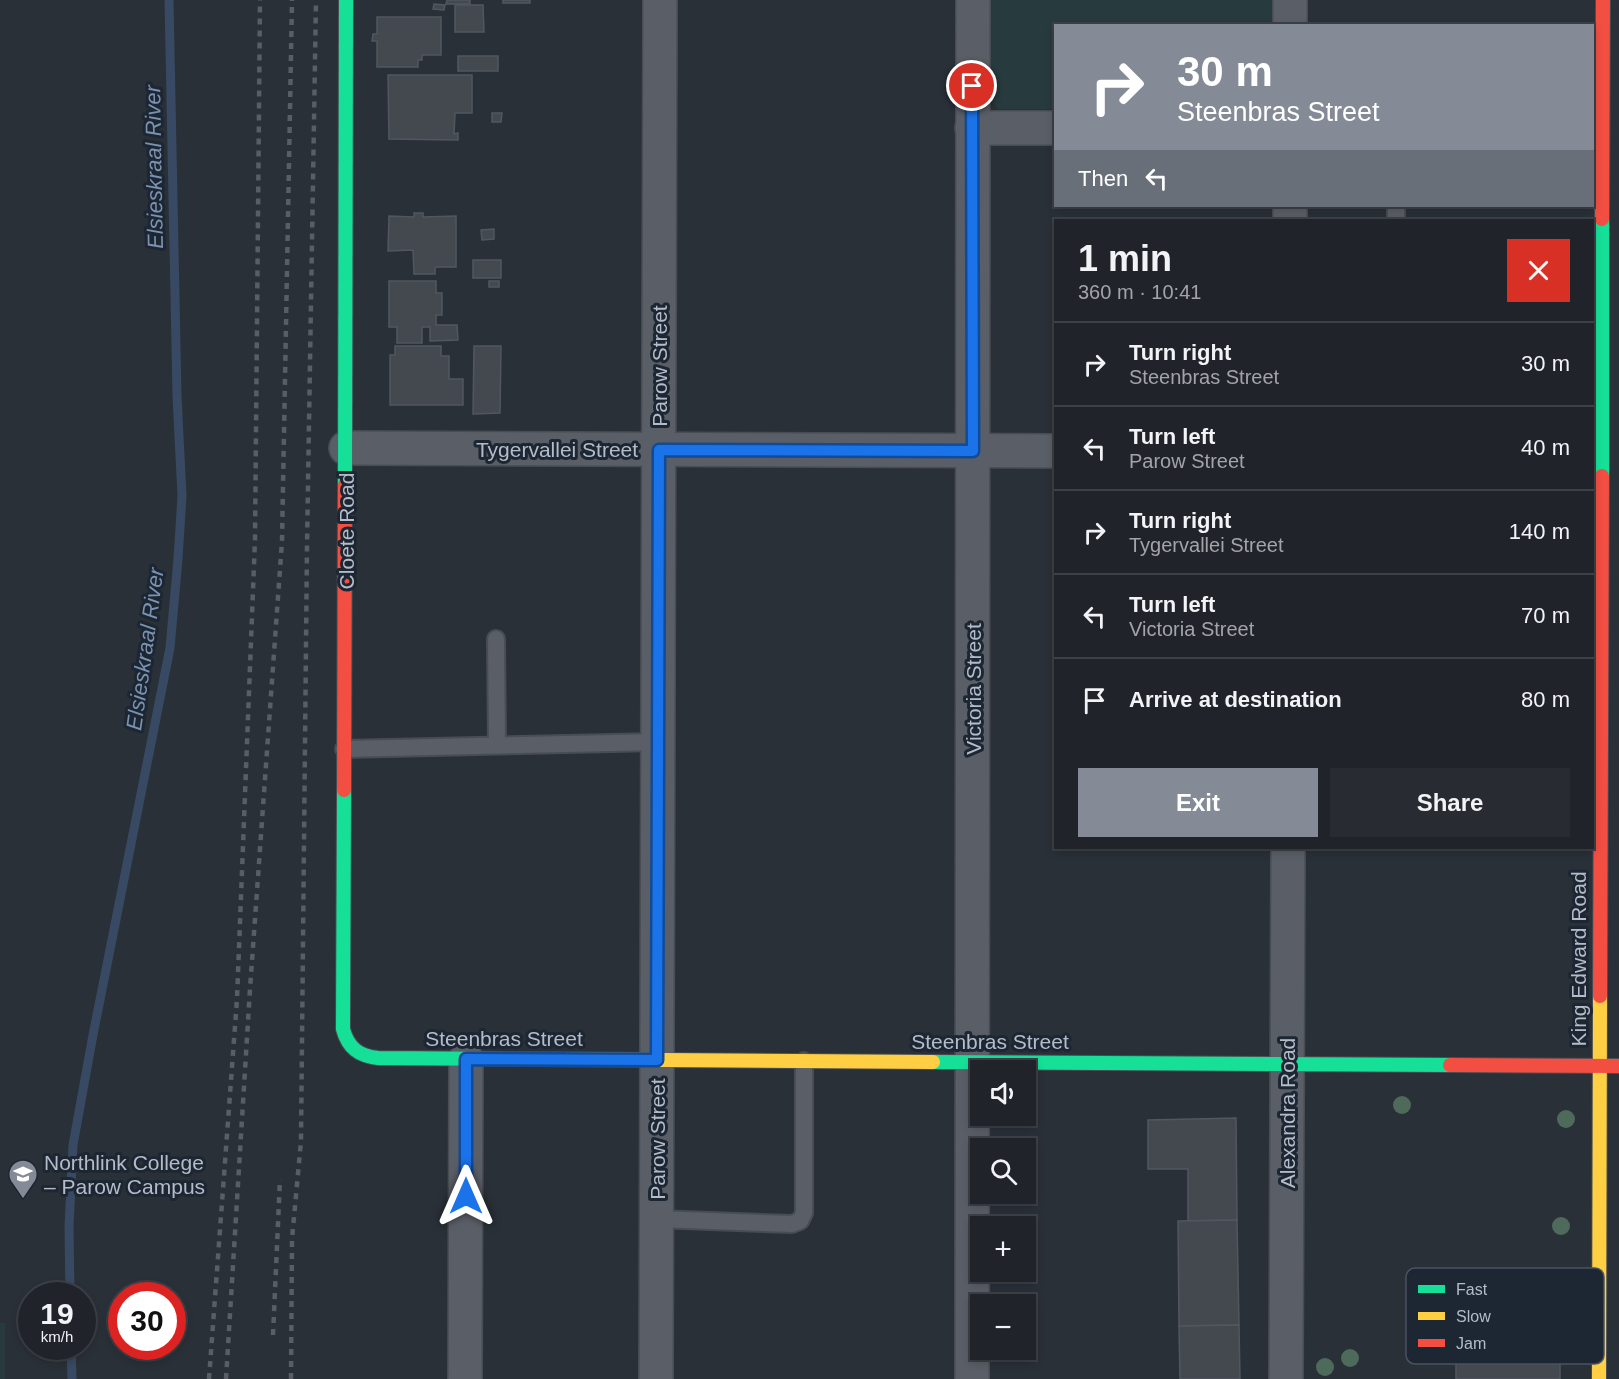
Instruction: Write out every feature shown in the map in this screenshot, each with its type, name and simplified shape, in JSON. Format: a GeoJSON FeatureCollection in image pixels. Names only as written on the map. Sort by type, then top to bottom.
{"type":"FeatureCollection","features":[{"type":"Feature","properties":{"kind":"street","name":"Cloete Road"},"geometry":{"type":"LineString","coordinates":[[346,0],[343,1029],[345,1040],[361,1056]]}},
{"type":"Feature","properties":{"kind":"street","name":"Parow Street"},"geometry":{"type":"LineString","coordinates":[[656,1379],[660,0]]}},
{"type":"Feature","properties":{"kind":"street","name":"Victoria Street"},"geometry":{"type":"LineString","coordinates":[[972,1060],[973,0]]}},
{"type":"Feature","properties":{"kind":"street"},"geometry":{"type":"LineString","coordinates":[[1290,0],[1290,24]]}},
{"type":"Feature","properties":{"kind":"street","name":"King Edward Road"},"geometry":{"type":"LineString","coordinates":[[1599,1268],[1601,559],[1604,450],[1602,387],[1603,0]]}},
{"type":"Feature","properties":{"kind":"street"},"geometry":{"type":"LineString","coordinates":[[972,128],[1054,128]]}},
{"type":"Feature","properties":{"kind":"street","name":"Tygervallei Street"},"geometry":{"type":"LineString","coordinates":[[346,448],[1054,452]]}},
{"type":"Feature","properties":{"kind":"street","name":"Alexandra Road"},"geometry":{"type":"LineString","coordinates":[[1286,1379],[1288,849]]}},
{"type":"Feature","properties":{"kind":"street","name":"Steenbras Street"},"geometry":{"type":"LineString","coordinates":[[361,1056],[466,1059],[970,1062]]}},
{"type":"Feature","properties":{"kind":"street"},"geometry":{"type":"LineString","coordinates":[[465,1379],[466,1059]]}},
{"type":"Feature","properties":{"kind":"street","name":"Steenbras Street"},"geometry":{"type":"LineString","coordinates":[[1036,1062],[1619,1066]]}},
{"type":"Feature","properties":{"kind":"street","name":"Victoria Street"},"geometry":{"type":"LineString","coordinates":[[972,1126],[972,1379]]}},
{"type":"Feature","properties":{"kind":"lane"},"geometry":{"type":"LineString","coordinates":[[1602,86],[1619,91]]}},
{"type":"Feature","properties":{"kind":"lane"},"geometry":{"type":"LineString","coordinates":[[1602,387],[1619,387]]}},
{"type":"Feature","properties":{"kind":"lane"},"geometry":{"type":"LineString","coordinates":[[1601,559],[1619,558]]}},
{"type":"Feature","properties":{"kind":"lane"},"geometry":{"type":"LineString","coordinates":[[496,639],[497,745]]}},
{"type":"Feature","properties":{"kind":"lane"},"geometry":{"type":"LineString","coordinates":[[344,749],[658,742]]}},
{"type":"Feature","properties":{"kind":"lane"},"geometry":{"type":"LineString","coordinates":[[1600,856],[1619,855]]}},
{"type":"Feature","properties":{"kind":"lane"},"geometry":{"type":"LineString","coordinates":[[657,1219],[792,1224],[800,1221],[804,1213],[804,1061]]}},
{"type":"Feature","properties":{"kind":"green space"},"geometry":{"type":"Polygon","coordinates":[[[991,0],[1276,0],[1276,24],[1054,24],[1054,109],[999,109],[991,101],[991,0]]]}},
{"type":"Feature","properties":{"kind":"green space"},"geometry":{"type":"Polygon","coordinates":[[[0,1323],[5,1323],[5,1379],[0,1379],[0,1323]]]}},
{"type":"Feature","properties":{"kind":"building"},"geometry":{"type":"Polygon","coordinates":[[[447,0],[470,0],[470,4],[446,4],[447,0]]]}},
{"type":"Feature","properties":{"kind":"building"},"geometry":{"type":"Polygon","coordinates":[[[503,0],[530,0],[530,3],[503,3],[503,0]]]}},
{"type":"Feature","properties":{"kind":"building"},"geometry":{"type":"Polygon","coordinates":[[[434,4],[445,5],[444,10],[433,9],[434,4]]]}},
{"type":"Feature","properties":{"kind":"building"},"geometry":{"type":"Polygon","coordinates":[[[455,5],[483,5],[484,32],[455,32],[455,5]]]}},
{"type":"Feature","properties":{"kind":"building"},"geometry":{"type":"Polygon","coordinates":[[[377,17],[441,17],[441,55],[422,55],[422,60],[418,60],[418,67],[377,67],[377,41],[372,41],[373,34],[377,34],[377,17]]]}},
{"type":"Feature","properties":{"kind":"building"},"geometry":{"type":"Polygon","coordinates":[[[458,56],[498,56],[498,71],[458,71],[458,56]]]}},
{"type":"Feature","properties":{"kind":"building"},"geometry":{"type":"Polygon","coordinates":[[[388,75],[472,75],[472,113],[455,113],[454,134],[458,133],[458,140],[389,139],[388,75]]]}},
{"type":"Feature","properties":{"kind":"building"},"geometry":{"type":"Polygon","coordinates":[[[492,113],[502,113],[501,122],[492,122],[492,113]]]}},
{"type":"Feature","properties":{"kind":"building"},"geometry":{"type":"Polygon","coordinates":[[[414,213],[423,213],[423,217],[456,216],[456,267],[435,267],[435,274],[414,274],[413,250],[388,251],[389,216],[414,217],[414,213]]]}},
{"type":"Feature","properties":{"kind":"building"},"geometry":{"type":"Polygon","coordinates":[[[494,229],[494,239],[482,240],[481,230],[494,229]]]}},
{"type":"Feature","properties":{"kind":"building"},"geometry":{"type":"Polygon","coordinates":[[[473,260],[501,260],[501,278],[473,278],[473,260]]]}},
{"type":"Feature","properties":{"kind":"building"},"geometry":{"type":"Polygon","coordinates":[[[389,281],[436,281],[436,293],[442,293],[442,315],[436,315],[436,325],[457,325],[458,340],[430,341],[430,327],[422,327],[422,343],[397,343],[397,327],[389,327],[389,281]]]}},
{"type":"Feature","properties":{"kind":"building"},"geometry":{"type":"Polygon","coordinates":[[[489,281],[499,281],[499,287],[489,287],[489,281]]]}},
{"type":"Feature","properties":{"kind":"building"},"geometry":{"type":"Polygon","coordinates":[[[395,346],[441,346],[441,356],[449,356],[449,379],[463,379],[463,405],[390,405],[390,355],[395,355],[395,346]]]}},
{"type":"Feature","properties":{"kind":"building"},"geometry":{"type":"Polygon","coordinates":[[[474,346],[501,346],[500,413],[473,414],[474,346]]]}},
{"type":"Feature","properties":{"kind":"building"},"geometry":{"type":"Polygon","coordinates":[[[1236,1118],[1237,1220],[1188,1221],[1188,1169],[1148,1169],[1148,1120],[1236,1118]]]}},
{"type":"Feature","properties":{"kind":"building"},"geometry":{"type":"Polygon","coordinates":[[[1237,1220],[1239,1325],[1179,1326],[1178,1221],[1237,1220]]]}},
{"type":"Feature","properties":{"kind":"building"},"geometry":{"type":"Polygon","coordinates":[[[1239,1325],[1240,1379],[1180,1379],[1179,1326],[1239,1325]]]}},
{"type":"Feature","properties":{"kind":"building"},"geometry":{"type":"Polygon","coordinates":[[[1456,1364],[1560,1364],[1560,1379],[1456,1379],[1456,1364]]]}},
{"type":"Feature","properties":{"kind":"waterway","name":"Elsieskraal River"},"geometry":{"type":"LineString","coordinates":[[70,1282],[69,1226],[73,1145],[170,648],[178,559],[182,496],[177,396],[169,0]]}},
{"type":"Feature","properties":{"kind":"waterway","name":"Elsieskraal River"},"geometry":{"type":"LineString","coordinates":[[71,1360],[72,1379]]}},
{"type":"Feature","properties":{"kind":"railway"},"geometry":{"type":"LineString","coordinates":[[209,1379],[237,999],[255,539],[260,0]]}},
{"type":"Feature","properties":{"kind":"railway"},"geometry":{"type":"LineString","coordinates":[[226,1379],[250,989],[282,541],[292,0]]}},
{"type":"Feature","properties":{"kind":"railway"},"geometry":{"type":"LineString","coordinates":[[291,1379],[292,1239],[301,1141],[307,545],[316,0]]}},
{"type":"Feature","properties":{"kind":"railway"},"geometry":{"type":"LineString","coordinates":[[273,1335],[280,1179]]}},
{"type":"Feature","properties":{"kind":"traffic: fast"},"geometry":{"type":"LineString","coordinates":[[345,485],[346,0]]}},
{"type":"Feature","properties":{"kind":"traffic: fast"},"geometry":{"type":"LineString","coordinates":[[1602,219],[1602,476]]}},
{"type":"Feature","properties":{"kind":"traffic: fast"},"geometry":{"type":"LineString","coordinates":[[344,790],[343,1029],[351,1046],[360,1053],[378,1058],[526,1059]]}},
{"type":"Feature","properties":{"kind":"traffic: fast"},"geometry":{"type":"LineString","coordinates":[[933,1062],[1450,1065]]}},
{"type":"Feature","properties":{"kind":"traffic: slow"},"geometry":{"type":"LineString","coordinates":[[1599,1268],[1600,996]]}},
{"type":"Feature","properties":{"kind":"traffic: slow"},"geometry":{"type":"LineString","coordinates":[[526,1059],[933,1062]]}},
{"type":"Feature","properties":{"kind":"traffic: slow"},"geometry":{"type":"LineString","coordinates":[[1599,1364],[1599,1379]]}},
{"type":"Feature","properties":{"kind":"traffic: jam"},"geometry":{"type":"LineString","coordinates":[[1602,219],[1603,0]]}},
{"type":"Feature","properties":{"kind":"traffic: jam"},"geometry":{"type":"LineString","coordinates":[[1600,996],[1602,476]]}},
{"type":"Feature","properties":{"kind":"traffic: jam"},"geometry":{"type":"LineString","coordinates":[[344,790],[345,485]]}},
{"type":"Feature","properties":{"kind":"traffic: jam"},"geometry":{"type":"LineString","coordinates":[[1450,1065],[1619,1066]]}},
{"type":"Feature","properties":{"kind":"place","name":"Northlink College – Parow Campus"},"geometry":{"type":"Point","coordinates":[23,1200]}},
{"type":"Feature","properties":{"kind":"route"},"geometry":{"type":"LineString","coordinates":[[466,1196],[466,1059],[657,1060],[659,450],[973,451],[972,86]]}}]}
